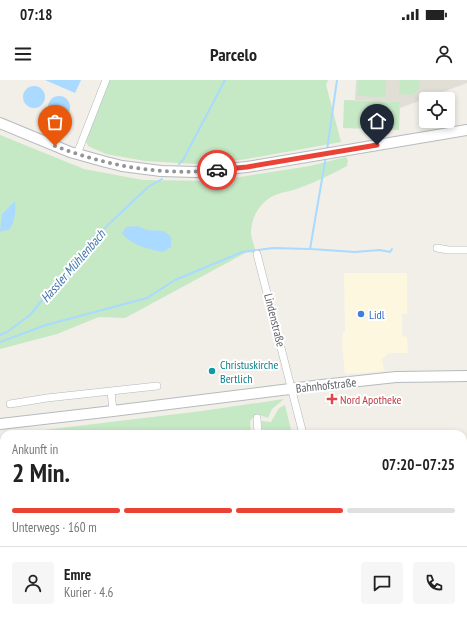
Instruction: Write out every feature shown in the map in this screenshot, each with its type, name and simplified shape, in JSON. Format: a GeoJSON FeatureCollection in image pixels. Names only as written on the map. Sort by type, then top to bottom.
{"type":"FeatureCollection","features":[{"type":"Feature","properties":{"kind":"main road"},"geometry":{"type":"LineString","coordinates":[[0,123],[77,154],[122,166],[161,171],[196,172],[247,167],[467,130]]}},
{"type":"Feature","properties":{"kind":"main road","name":"Bahnhofstraße"},"geometry":{"type":"LineString","coordinates":[[0,424],[396,377],[467,376]]}},
{"type":"Feature","properties":{"kind":"street"},"geometry":{"type":"LineString","coordinates":[[77,154],[106,80]]}},
{"type":"Feature","properties":{"kind":"street"},"geometry":{"type":"LineString","coordinates":[[438,248],[448,250],[467,250]]}},
{"type":"Feature","properties":{"kind":"street","name":"Lindenstraße"},"geometry":{"type":"LineString","coordinates":[[257,254],[302,430]]}},
{"type":"Feature","properties":{"kind":"street"},"geometry":{"type":"LineString","coordinates":[[10,404],[47,398],[157,386]]}},
{"type":"Feature","properties":{"kind":"street"},"geometry":{"type":"LineString","coordinates":[[111,391],[113,411]]}},
{"type":"Feature","properties":{"kind":"street"},"geometry":{"type":"LineString","coordinates":[[257,418],[258,430]]}},
{"type":"Feature","properties":{"kind":"shaded area"},"geometry":{"type":"Polygon","coordinates":[[[356,80],[467,80],[467,83],[443,92],[419,92],[419,101],[400,108],[400,102],[355,100],[356,80]]]}},
{"type":"Feature","properties":{"kind":"shaded area"},"geometry":{"type":"Polygon","coordinates":[[[344,273],[407,273],[407,314],[402,314],[402,336],[407,337],[408,353],[389,353],[382,359],[384,371],[345,374],[342,346],[343,332],[345,332],[344,273]]]}},
{"type":"Feature","properties":{"kind":"green space"},"geometry":{"type":"Polygon","coordinates":[[[109,80],[328,80],[326,85],[341,142],[241,160],[196,164],[145,161],[106,154],[88,146],[85,138],[109,80]]]}},
{"type":"Feature","properties":{"kind":"green space"},"geometry":{"type":"Polygon","coordinates":[[[358,80],[386,80],[385,97],[357,96],[358,80]]]}},
{"type":"Feature","properties":{"kind":"green space"},"geometry":{"type":"Polygon","coordinates":[[[400,80],[419,80],[419,89],[412,95],[399,94],[400,80]]]}},
{"type":"Feature","properties":{"kind":"green space"},"geometry":{"type":"Polygon","coordinates":[[[344,100],[400,102],[399,130],[343,128],[344,100]]]}},
{"type":"Feature","properties":{"kind":"green space"},"geometry":{"type":"Polygon","coordinates":[[[0,135],[84,169],[143,180],[215,181],[310,166],[346,157],[348,160],[347,166],[330,175],[296,189],[275,195],[261,206],[254,217],[251,229],[251,235],[256,253],[247,252],[125,318],[99,317],[57,334],[0,349],[0,135]]]}},
{"type":"Feature","properties":{"kind":"green space"},"geometry":{"type":"Polygon","coordinates":[[[284,399],[272,409],[268,418],[257,414],[250,421],[251,430],[44,430],[202,411],[284,399]]]}},
{"type":"Feature","properties":{"kind":"green space"},"geometry":{"type":"Polygon","coordinates":[[[285,405],[291,430],[262,430],[261,421],[271,422],[279,408],[285,405]]]}},
{"type":"Feature","properties":{"kind":"water"},"geometry":{"type":"Polygon","coordinates":[[[45,80],[81,80],[75,93],[45,80]]]}},
{"type":"Feature","properties":{"kind":"water"},"geometry":{"type":"Polygon","coordinates":[[[34,86],[42,89],[45,97],[42,105],[34,108],[26,105],[23,97],[26,89],[34,86]]]}},
{"type":"Feature","properties":{"kind":"water"},"geometry":{"type":"Polygon","coordinates":[[[59,96],[67,99],[70,107],[67,115],[59,118],[51,115],[48,107],[51,99],[59,96]]]}},
{"type":"Feature","properties":{"kind":"water"},"geometry":{"type":"Polygon","coordinates":[[[15,201],[15,216],[12,226],[10,229],[0,232],[2,214],[15,201]]]}},
{"type":"Feature","properties":{"kind":"water"},"geometry":{"type":"Polygon","coordinates":[[[137,226],[147,230],[164,231],[171,237],[171,247],[163,252],[146,248],[130,241],[122,233],[126,227],[137,226]]]}},
{"type":"Feature","properties":{"kind":"waterway","name":"Hassler Mühlenbach"},"geometry":{"type":"LineString","coordinates":[[179,164],[183,160],[225,80]]}},
{"type":"Feature","properties":{"kind":"waterway"},"geometry":{"type":"LineString","coordinates":[[327,150],[337,80]]}},
{"type":"Feature","properties":{"kind":"waterway"},"geometry":{"type":"LineString","coordinates":[[0,342],[46,325],[147,298],[175,280],[242,252],[273,248],[310,249],[326,156]]}},
{"type":"Feature","properties":{"kind":"waterway","name":"Hassler Mühlenbach"},"geometry":{"type":"LineString","coordinates":[[0,335],[7,332],[30,315],[89,243],[148,187],[162,179]]}},
{"type":"Feature","properties":{"kind":"waterway"},"geometry":{"type":"LineString","coordinates":[[311,249],[355,252],[380,250],[390,252],[392,249]]}},
{"type":"Feature","properties":{"kind":"way so far"},"geometry":{"type":"LineString","coordinates":[[55,146],[90,158],[122,166],[161,171],[196,172],[217,170]]}},
{"type":"Feature","properties":{"kind":"place","name":"Lidl"},"geometry":{"type":"Point","coordinates":[361,314]}},
{"type":"Feature","properties":{"kind":"place","name":"Christuskirche Bertlich"},"geometry":{"type":"Point","coordinates":[212,371]}},
{"type":"Feature","properties":{"kind":"place","name":"Nord Apotheke"},"geometry":{"type":"Point","coordinates":[332,399]}},
{"type":"Feature","properties":{"kind":"route"},"geometry":{"type":"LineString","coordinates":[[217,170],[247,167],[377,145]]}}]}
